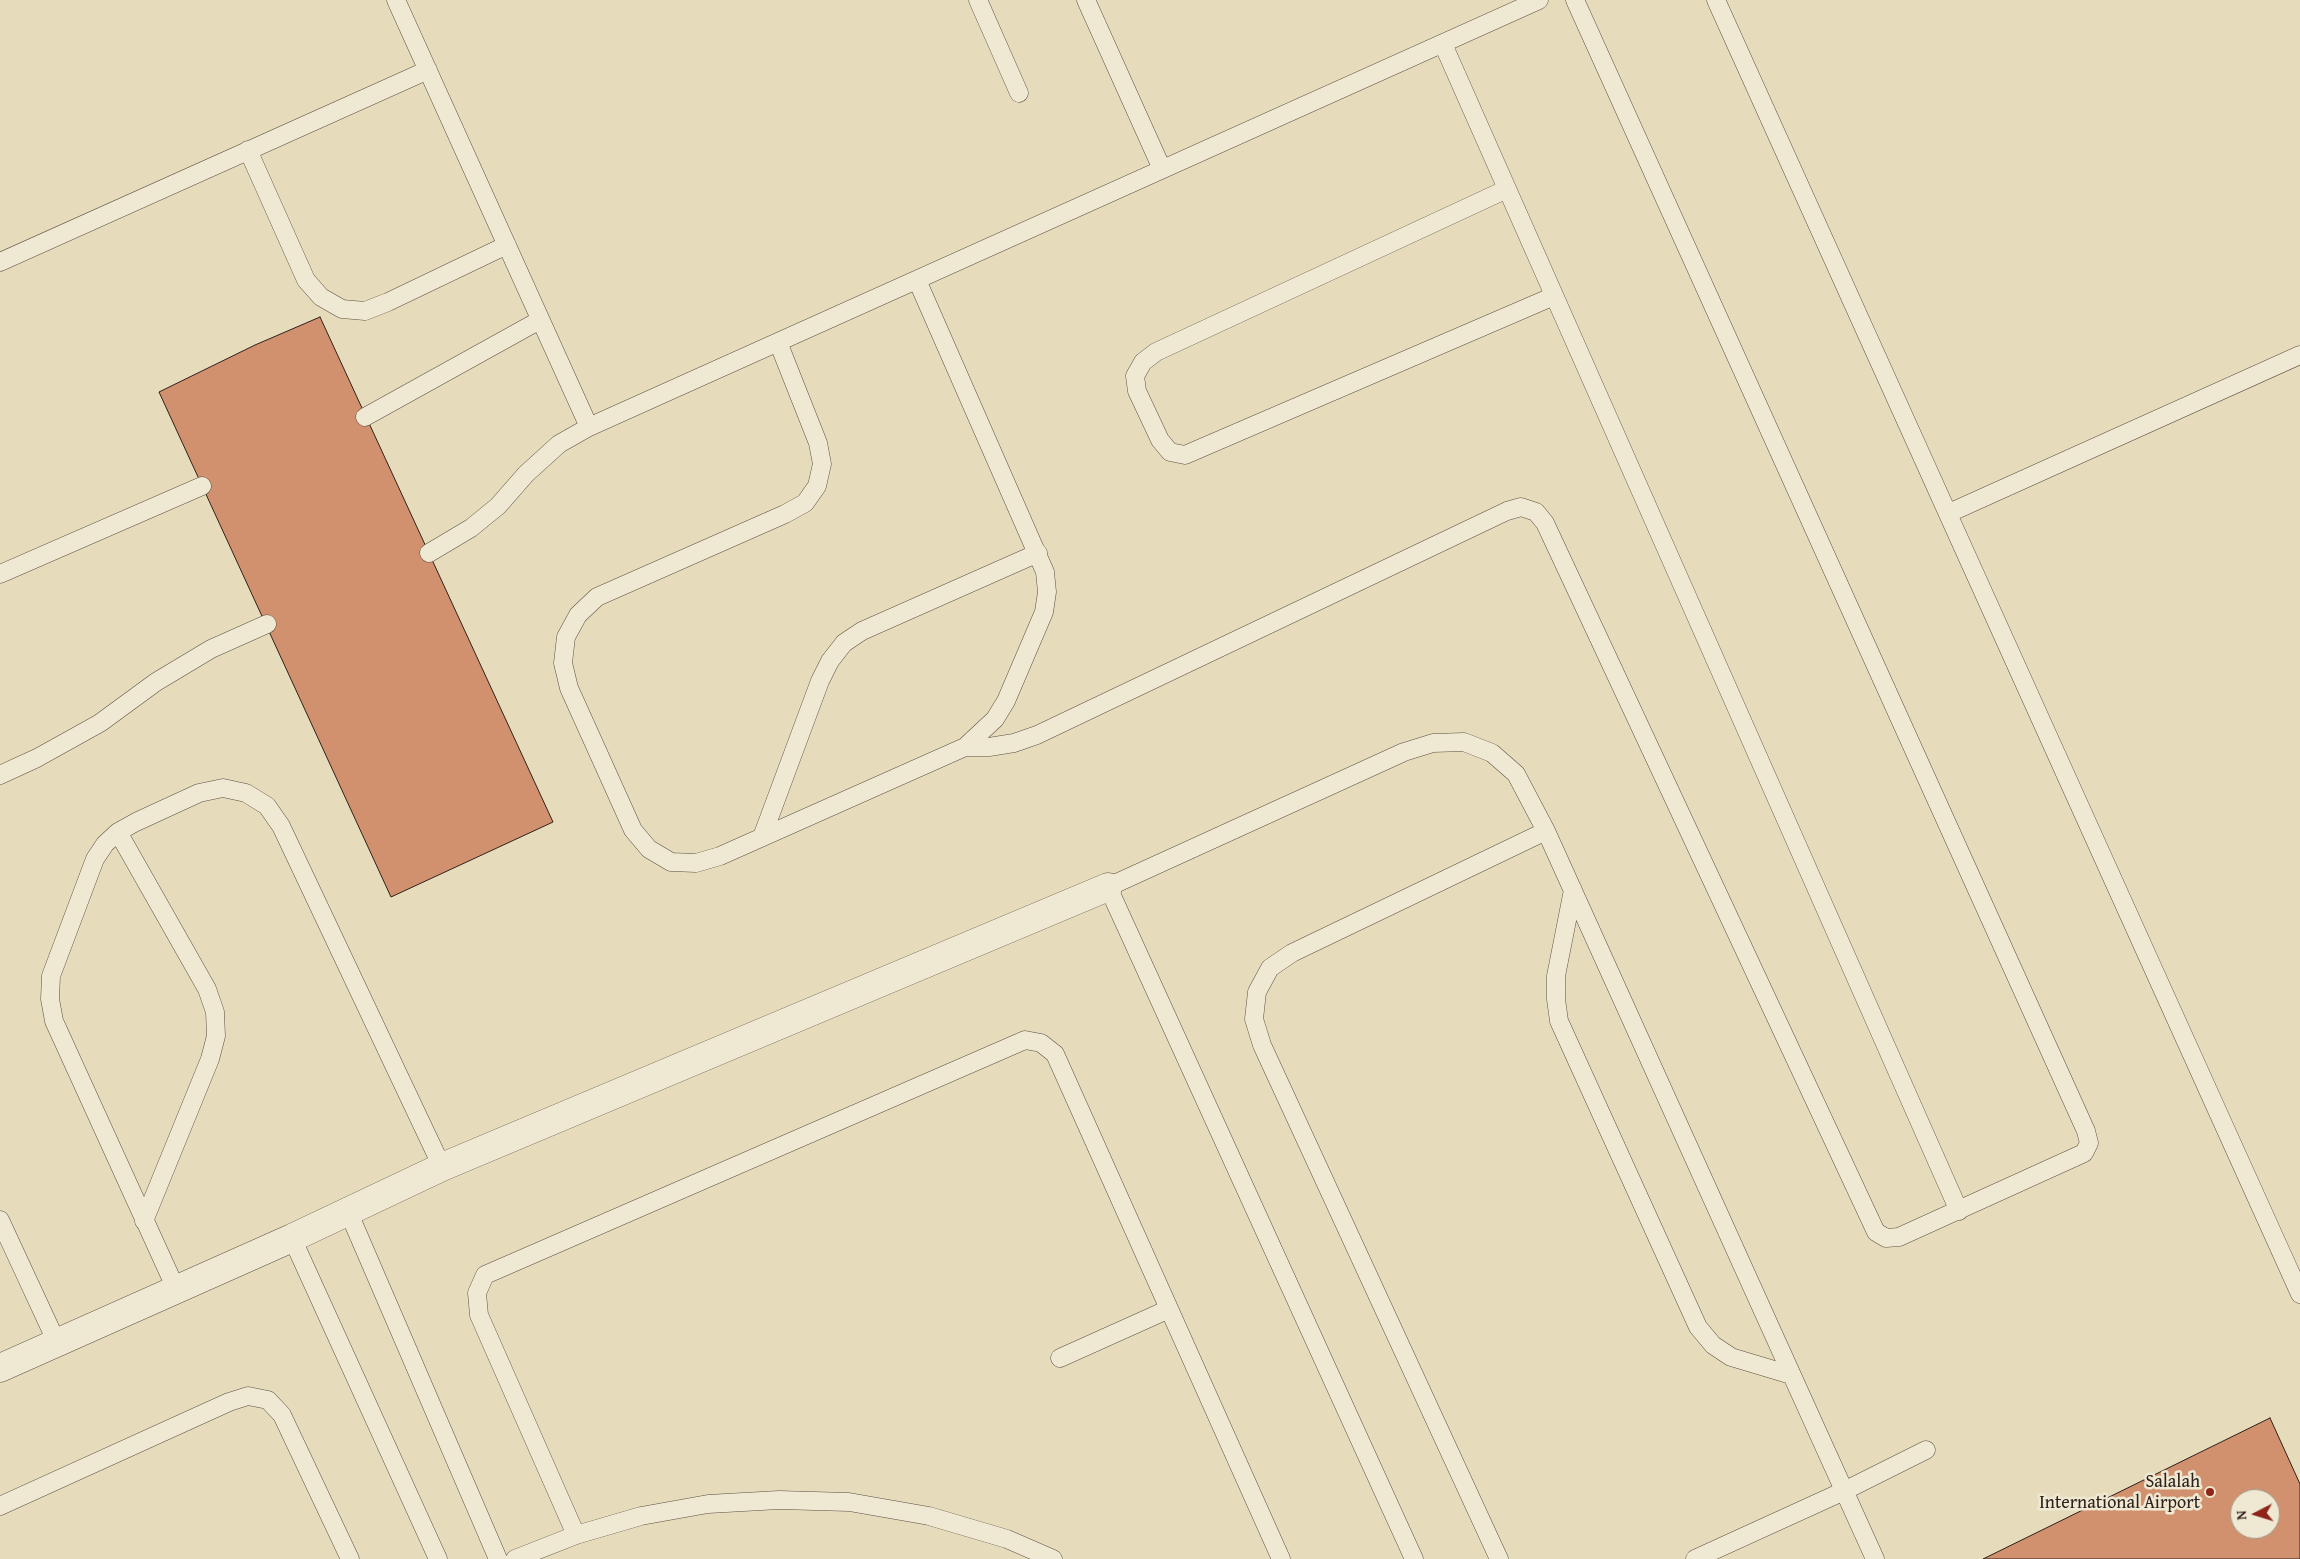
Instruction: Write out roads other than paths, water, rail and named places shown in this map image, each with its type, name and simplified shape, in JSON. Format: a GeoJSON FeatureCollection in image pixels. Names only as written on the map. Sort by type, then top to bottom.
{"type":"FeatureCollection","features":[{"type":"Feature","properties":{"kind":"street"},"geometry":{"type":"LineString","coordinates":[[0,1368],[292,1238],[442,1167],[1108,887]]}},
{"type":"Feature","properties":{"kind":"lane"},"geometry":{"type":"LineString","coordinates":[[396,0],[588,427]]}},
{"type":"Feature","properties":{"kind":"lane"},"geometry":{"type":"LineString","coordinates":[[1086,0],[1162,169]]}},
{"type":"Feature","properties":{"kind":"lane"},"geometry":{"type":"LineString","coordinates":[[429,553],[471,528],[498,506],[526,474],[559,444],[588,427],[1539,0]]}},
{"type":"Feature","properties":{"kind":"lane"},"geometry":{"type":"LineString","coordinates":[[965,747],[998,746],[1038,735],[1507,511],[1521,507],[1536,512],[1549,532],[1876,1232],[1886,1238],[1899,1237],[2084,1153],[2089,1143],[2086,1132],[1575,0]]}},
{"type":"Feature","properties":{"kind":"lane"},"geometry":{"type":"LineString","coordinates":[[1716,0],[2300,1294]]}},
{"type":"Feature","properties":{"kind":"lane"},"geometry":{"type":"LineString","coordinates":[[980,1],[1019,93]]}},
{"type":"Feature","properties":{"kind":"lane"},"geometry":{"type":"LineString","coordinates":[[1443,44],[1959,1211]]}},
{"type":"Feature","properties":{"kind":"lane"},"geometry":{"type":"LineString","coordinates":[[0,262],[428,70]]}},
{"type":"Feature","properties":{"kind":"lane"},"geometry":{"type":"LineString","coordinates":[[248,150],[306,280],[321,298],[342,309],[365,310],[388,302],[507,245]]}},
{"type":"Feature","properties":{"kind":"lane"},"geometry":{"type":"LineString","coordinates":[[1507,189],[1156,352],[1143,362],[1136,376],[1138,391],[1160,440],[1170,452],[1185,455],[1554,296]]}},
{"type":"Feature","properties":{"kind":"lane"},"geometry":{"type":"LineString","coordinates":[[778,342],[818,443],[822,464],[817,486],[805,504],[597,597],[578,615],[566,637],[563,663],[569,688],[633,830],[649,849],[671,862],[696,864],[720,856],[965,747],[995,719],[1006,701],[1044,612],[1047,592],[1045,572],[1038,553],[918,280]]}},
{"type":"Feature","properties":{"kind":"lane"},"geometry":{"type":"LineString","coordinates":[[365,417],[540,320]]}},
{"type":"Feature","properties":{"kind":"lane"},"geometry":{"type":"LineString","coordinates":[[1948,513],[2300,354]]}},
{"type":"Feature","properties":{"kind":"lane"},"geometry":{"type":"LineString","coordinates":[[0,574],[202,486]]}},
{"type":"Feature","properties":{"kind":"lane"},"geometry":{"type":"LineString","coordinates":[[762,837],[820,681],[830,661],[844,644],[862,631],[1038,553]]}},
{"type":"Feature","properties":{"kind":"lane"},"geometry":{"type":"LineString","coordinates":[[0,774],[37,758],[100,723],[156,682],[211,649],[267,624]]}},
{"type":"Feature","properties":{"kind":"lane"},"geometry":{"type":"LineString","coordinates":[[1414,1559],[1108,887],[1404,752],[1433,744],[1464,742],[1492,753],[1516,774],[1546,831],[1875,1559]]}},
{"type":"Feature","properties":{"kind":"lane"},"geometry":{"type":"LineString","coordinates":[[176,1289],[54,1021],[50,999],[51,976],[57,954],[94,858],[104,844],[118,832],[198,793],[223,788],[246,793],[266,806],[281,826],[442,1167]]}},
{"type":"Feature","properties":{"kind":"lane"},"geometry":{"type":"LineString","coordinates":[[1499,1559],[1262,1045],[1254,1019],[1257,992],[1270,968],[1292,953],[1546,831]]}},
{"type":"Feature","properties":{"kind":"lane"},"geometry":{"type":"LineString","coordinates":[[118,832],[206,989],[215,1012],[216,1036],[210,1059],[144,1221]]}},
{"type":"Feature","properties":{"kind":"lane"},"geometry":{"type":"LineString","coordinates":[[1573,890],[1556,976],[1556,999],[1559,1021],[1698,1327],[1713,1345],[1731,1357],[1791,1375]]}},
{"type":"Feature","properties":{"kind":"lane"},"geometry":{"type":"LineString","coordinates":[[576,1535],[479,1315],[477,1293],[486,1275],[1008,1045],[1025,1040],[1041,1043],[1055,1054],[1281,1559]]}},
{"type":"Feature","properties":{"kind":"lane"},"geometry":{"type":"LineString","coordinates":[[348,1211],[498,1559]]}},
{"type":"Feature","properties":{"kind":"lane"},"geometry":{"type":"LineString","coordinates":[[0,1220],[57,1343]]}},
{"type":"Feature","properties":{"kind":"lane"},"geometry":{"type":"LineString","coordinates":[[292,1238],[438,1559]]}},
{"type":"Feature","properties":{"kind":"lane"},"geometry":{"type":"LineString","coordinates":[[1060,1358],[1169,1309]]}},
{"type":"Feature","properties":{"kind":"lane"},"geometry":{"type":"LineString","coordinates":[[0,1506],[229,1402],[248,1396],[268,1400],[282,1414],[350,1559]]}},
{"type":"Feature","properties":{"kind":"lane"},"geometry":{"type":"LineString","coordinates":[[1695,1559],[1844,1491],[1926,1450]]}},
{"type":"Feature","properties":{"kind":"lane"},"geometry":{"type":"LineString","coordinates":[[514,1559],[576,1535],[641,1516],[708,1504],[779,1500],[849,1502],[929,1516],[1007,1539],[1053,1559]]}},
{"type":"Feature","properties":{"kind":"place","name":"Salalah International Airport"},"geometry":{"type":"Point","coordinates":[2210,1492]}}]}
